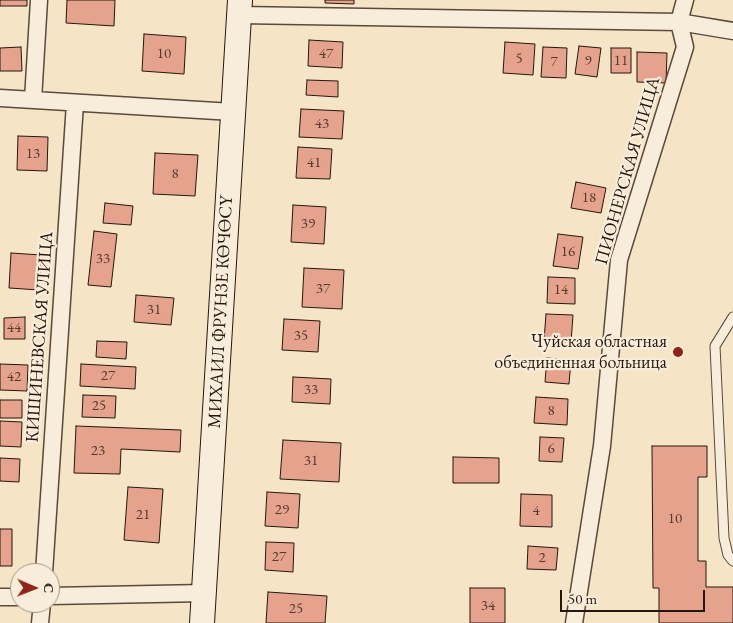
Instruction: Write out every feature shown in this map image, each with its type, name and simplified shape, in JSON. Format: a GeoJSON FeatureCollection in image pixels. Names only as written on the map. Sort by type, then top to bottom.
{"type":"FeatureCollection","features":[{"type":"Feature","properties":{"kind":"main road","name":"МИХАИЛ ФРУНЗЕ КӨЧӨСҮ"},"geometry":{"type":"LineString","coordinates":[[202,623],[239,7]]}},
{"type":"Feature","properties":{"kind":"street"},"geometry":{"type":"LineString","coordinates":[[33,100],[39,0]]}},
{"type":"Feature","properties":{"kind":"street","name":"ПИОНЕРСКАЯ УЛИЦА"},"geometry":{"type":"LineString","coordinates":[[574,623],[602,446],[619,260],[685,47],[679,22],[685,0]]}},
{"type":"Feature","properties":{"kind":"street"},"geometry":{"type":"LineString","coordinates":[[239,7],[679,22],[733,31]]}},
{"type":"Feature","properties":{"kind":"street"},"geometry":{"type":"LineString","coordinates":[[0,98],[233,112]]}},
{"type":"Feature","properties":{"kind":"street","name":"КИШИНЕВСКАЯ УЛИЦА"},"geometry":{"type":"LineString","coordinates":[[45,563],[75,103]]}},
{"type":"Feature","properties":{"kind":"street"},"geometry":{"type":"LineString","coordinates":[[60,596],[204,592]]}},
{"type":"Feature","properties":{"kind":"lane"},"geometry":{"type":"LineString","coordinates":[[733,317],[715,346],[724,538],[728,556],[733,561]]}},
{"type":"Feature","properties":{"kind":"building"},"geometry":{"type":"Polygon","coordinates":[[[0,0],[27,0],[27,6],[0,6],[0,0]]]}},
{"type":"Feature","properties":{"kind":"building"},"geometry":{"type":"Polygon","coordinates":[[[67,0],[115,0],[114,26],[66,23],[67,0]]]}},
{"type":"Feature","properties":{"kind":"building"},"geometry":{"type":"Polygon","coordinates":[[[325,0],[354,0],[354,4],[325,3],[325,0]]]}},
{"type":"Feature","properties":{"kind":"building"},"geometry":{"type":"Polygon","coordinates":[[[144,34],[186,37],[184,74],[142,71],[144,34]]]}},
{"type":"Feature","properties":{"kind":"building"},"geometry":{"type":"Polygon","coordinates":[[[309,40],[343,42],[342,68],[308,66],[309,40]]]}},
{"type":"Feature","properties":{"kind":"building"},"geometry":{"type":"Polygon","coordinates":[[[505,42],[535,44],[533,75],[503,73],[505,42]]]}},
{"type":"Feature","properties":{"kind":"building"},"geometry":{"type":"Polygon","coordinates":[[[579,46],[601,48],[597,77],[575,74],[579,46]]]}},
{"type":"Feature","properties":{"kind":"building"},"geometry":{"type":"Polygon","coordinates":[[[21,47],[22,71],[0,71],[0,48],[21,47]]]}},
{"type":"Feature","properties":{"kind":"building"},"geometry":{"type":"Polygon","coordinates":[[[543,47],[567,48],[566,78],[541,77],[543,47]]]}},
{"type":"Feature","properties":{"kind":"building"},"geometry":{"type":"Polygon","coordinates":[[[611,48],[631,48],[631,73],[611,73],[611,48]]]}},
{"type":"Feature","properties":{"kind":"building"},"geometry":{"type":"Polygon","coordinates":[[[637,52],[667,53],[666,83],[637,82],[637,52]]]}},
{"type":"Feature","properties":{"kind":"building"},"geometry":{"type":"Polygon","coordinates":[[[307,80],[338,81],[338,97],[306,95],[307,80]]]}},
{"type":"Feature","properties":{"kind":"building"},"geometry":{"type":"Polygon","coordinates":[[[301,109],[344,111],[342,139],[299,137],[301,109]]]}},
{"type":"Feature","properties":{"kind":"building"},"geometry":{"type":"Polygon","coordinates":[[[18,136],[48,137],[47,171],[17,170],[18,136]]]}},
{"type":"Feature","properties":{"kind":"building"},"geometry":{"type":"Polygon","coordinates":[[[298,147],[332,149],[330,179],[296,178],[298,147]]]}},
{"type":"Feature","properties":{"kind":"building"},"geometry":{"type":"Polygon","coordinates":[[[155,153],[198,155],[195,196],[153,194],[155,153]]]}},
{"type":"Feature","properties":{"kind":"building"},"geometry":{"type":"Polygon","coordinates":[[[576,182],[606,188],[601,213],[571,208],[576,182]]]}},
{"type":"Feature","properties":{"kind":"building"},"geometry":{"type":"Polygon","coordinates":[[[105,203],[133,206],[131,225],[103,223],[105,203]]]}},
{"type":"Feature","properties":{"kind":"building"},"geometry":{"type":"Polygon","coordinates":[[[293,205],[326,207],[324,244],[291,242],[293,205]]]}},
{"type":"Feature","properties":{"kind":"building"},"geometry":{"type":"Polygon","coordinates":[[[94,231],[117,234],[111,287],[88,285],[94,231]]]}},
{"type":"Feature","properties":{"kind":"building"},"geometry":{"type":"Polygon","coordinates":[[[558,234],[583,237],[578,269],[553,266],[558,234]]]}},
{"type":"Feature","properties":{"kind":"building"},"geometry":{"type":"Polygon","coordinates":[[[11,253],[41,255],[39,290],[9,288],[11,253]]]}},
{"type":"Feature","properties":{"kind":"building"},"geometry":{"type":"Polygon","coordinates":[[[304,268],[344,270],[342,309],[302,307],[304,268]]]}},
{"type":"Feature","properties":{"kind":"building"},"geometry":{"type":"Polygon","coordinates":[[[548,277],[575,278],[575,304],[547,303],[548,277]]]}},
{"type":"Feature","properties":{"kind":"building"},"geometry":{"type":"Polygon","coordinates":[[[136,295],[174,298],[171,325],[134,322],[136,295]]]}},
{"type":"Feature","properties":{"kind":"building"},"geometry":{"type":"Polygon","coordinates":[[[546,314],[573,315],[571,343],[544,341],[546,314]]]}},
{"type":"Feature","properties":{"kind":"building"},"geometry":{"type":"Polygon","coordinates":[[[25,317],[25,339],[4,339],[4,318],[25,317]]]}},
{"type":"Feature","properties":{"kind":"building"},"geometry":{"type":"Polygon","coordinates":[[[284,319],[320,321],[318,352],[282,350],[284,319]]]}},
{"type":"Feature","properties":{"kind":"building"},"geometry":{"type":"Polygon","coordinates":[[[97,341],[127,342],[126,359],[96,357],[97,341]]]}},
{"type":"Feature","properties":{"kind":"building"},"geometry":{"type":"Polygon","coordinates":[[[547,358],[571,360],[569,384],[545,382],[547,358]]]}},
{"type":"Feature","properties":{"kind":"building"},"geometry":{"type":"Polygon","coordinates":[[[0,364],[28,365],[27,391],[0,390],[0,364]]]}},
{"type":"Feature","properties":{"kind":"building"},"geometry":{"type":"Polygon","coordinates":[[[81,364],[136,367],[135,389],[80,386],[81,364]]]}},
{"type":"Feature","properties":{"kind":"building"},"geometry":{"type":"Polygon","coordinates":[[[293,377],[331,379],[330,404],[292,402],[293,377]]]}},
{"type":"Feature","properties":{"kind":"building"},"geometry":{"type":"Polygon","coordinates":[[[83,395],[116,396],[115,418],[82,417],[83,395]]]}},
{"type":"Feature","properties":{"kind":"building"},"geometry":{"type":"Polygon","coordinates":[[[536,397],[568,399],[567,425],[534,423],[536,397]]]}},
{"type":"Feature","properties":{"kind":"building"},"geometry":{"type":"Polygon","coordinates":[[[0,400],[22,400],[22,418],[0,418],[0,400]]]}},
{"type":"Feature","properties":{"kind":"building"},"geometry":{"type":"Polygon","coordinates":[[[0,421],[22,422],[21,447],[0,446],[0,421]]]}},
{"type":"Feature","properties":{"kind":"building"},"geometry":{"type":"Polygon","coordinates":[[[76,426],[181,430],[180,452],[121,449],[120,474],[74,473],[76,426]]]}},
{"type":"Feature","properties":{"kind":"building"},"geometry":{"type":"Polygon","coordinates":[[[540,437],[564,438],[562,462],[539,461],[540,437]]]}},
{"type":"Feature","properties":{"kind":"building"},"geometry":{"type":"Polygon","coordinates":[[[283,440],[341,443],[339,482],[280,479],[283,440]]]}},
{"type":"Feature","properties":{"kind":"building"},"geometry":{"type":"Polygon","coordinates":[[[652,446],[707,446],[707,477],[698,477],[698,561],[706,561],[706,587],[733,587],[733,623],[659,623],[659,588],[653,588],[652,446]]]}},
{"type":"Feature","properties":{"kind":"building"},"geometry":{"type":"Polygon","coordinates":[[[453,457],[499,458],[499,483],[453,483],[453,457]]]}},
{"type":"Feature","properties":{"kind":"building"},"geometry":{"type":"Polygon","coordinates":[[[0,458],[20,459],[19,482],[0,481],[0,458]]]}},
{"type":"Feature","properties":{"kind":"building"},"geometry":{"type":"Polygon","coordinates":[[[128,487],[163,489],[159,543],[124,540],[128,487]]]}},
{"type":"Feature","properties":{"kind":"building"},"geometry":{"type":"Polygon","coordinates":[[[267,492],[300,494],[298,528],[265,526],[267,492]]]}},
{"type":"Feature","properties":{"kind":"building"},"geometry":{"type":"Polygon","coordinates":[[[521,494],[552,495],[552,527],[520,526],[521,494]]]}},
{"type":"Feature","properties":{"kind":"building"},"geometry":{"type":"Polygon","coordinates":[[[0,529],[12,529],[12,563],[10,563],[10,566],[0,566],[0,529]]]}},
{"type":"Feature","properties":{"kind":"building"},"geometry":{"type":"Polygon","coordinates":[[[266,542],[294,543],[293,572],[265,570],[266,542]]]}},
{"type":"Feature","properties":{"kind":"building"},"geometry":{"type":"Polygon","coordinates":[[[528,546],[558,548],[556,570],[527,569],[528,546]]]}},
{"type":"Feature","properties":{"kind":"building"},"geometry":{"type":"Polygon","coordinates":[[[470,588],[505,588],[505,623],[470,623],[470,588]]]}},
{"type":"Feature","properties":{"kind":"building"},"geometry":{"type":"Polygon","coordinates":[[[268,592],[327,596],[325,623],[266,623],[268,592]]]}},
{"type":"Feature","properties":{"kind":"place","name":"Чуйская областная объединенная больница"},"geometry":{"type":"Point","coordinates":[678,352]}}]}
